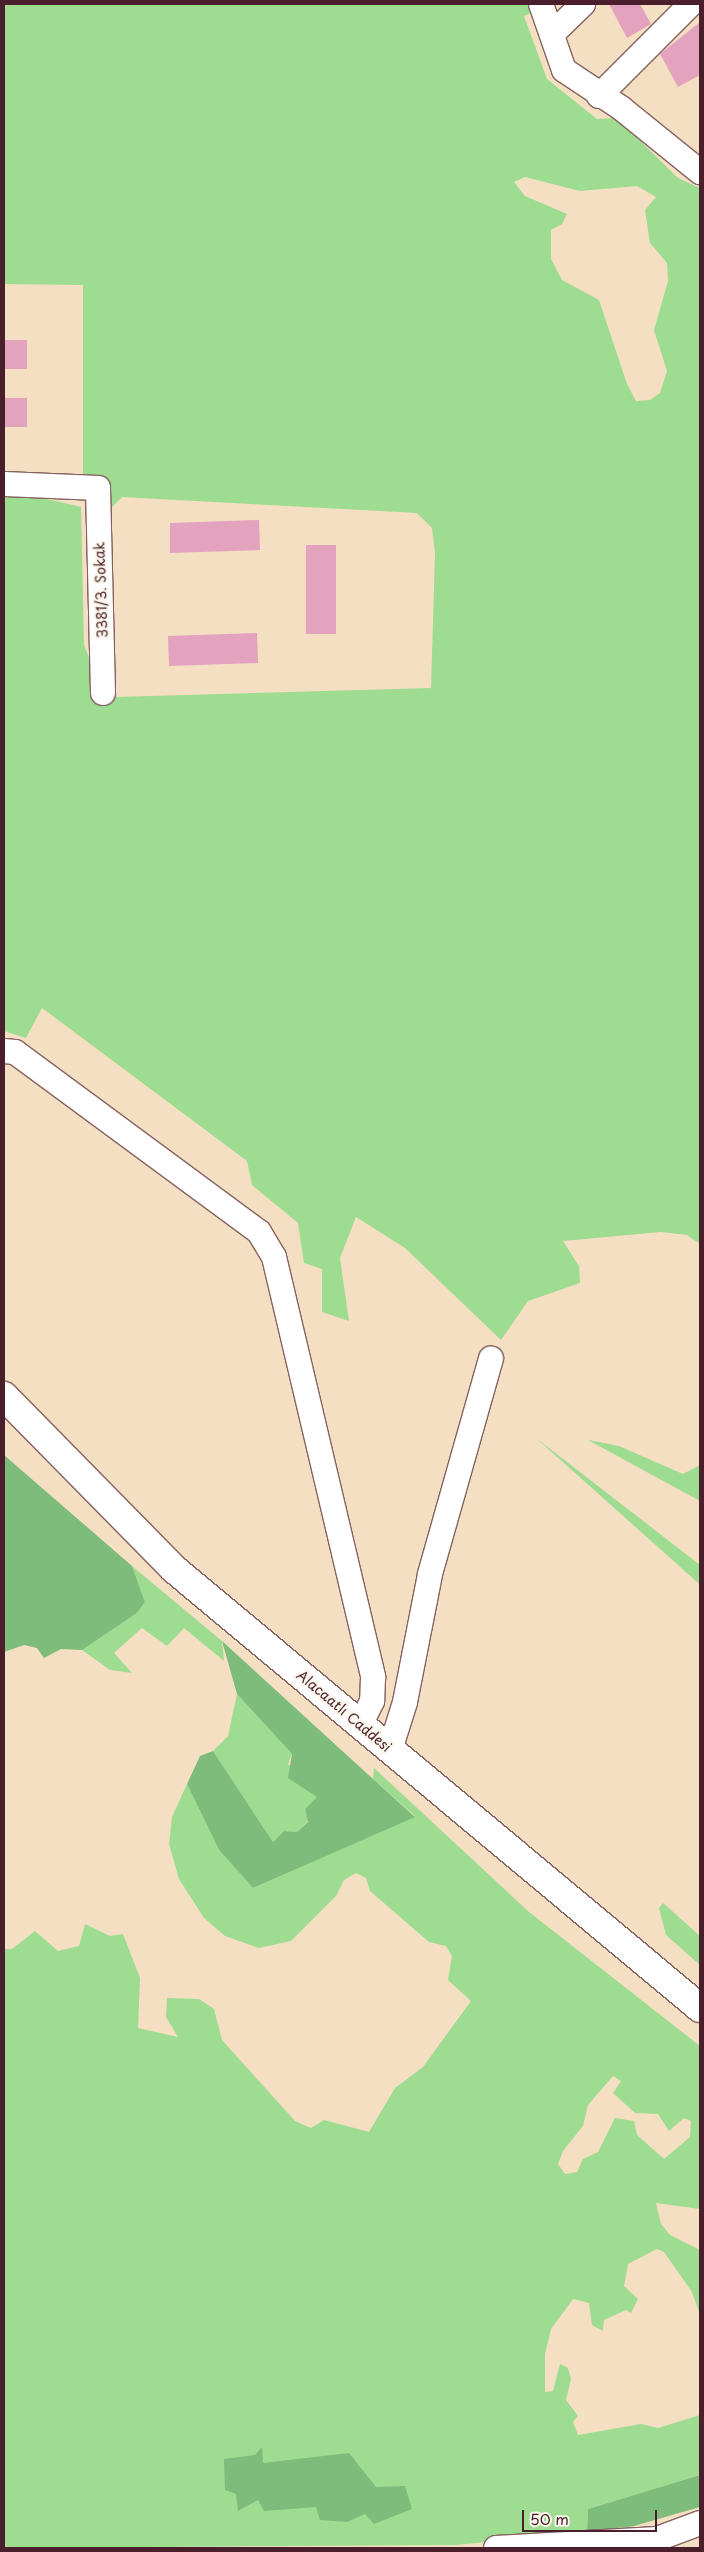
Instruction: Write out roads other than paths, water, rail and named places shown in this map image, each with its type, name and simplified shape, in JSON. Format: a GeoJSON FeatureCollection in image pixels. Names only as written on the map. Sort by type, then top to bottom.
{"type":"FeatureCollection","features":[{"type":"Feature","properties":{"kind":"main road","name":"Alacaatlı Caddesi"},"geometry":{"type":"LineString","coordinates":[[4,1396],[174,1569],[700,2008]]}},
{"type":"Feature","properties":{"kind":"street"},"geometry":{"type":"LineString","coordinates":[[541,4],[553,32],[564,70],[599,96],[621,108],[700,172]]}},
{"type":"Feature","properties":{"kind":"street"},"geometry":{"type":"LineString","coordinates":[[553,32],[583,4]]}},
{"type":"Feature","properties":{"kind":"street"},"geometry":{"type":"LineString","coordinates":[[599,96],[691,4]]}},
{"type":"Feature","properties":{"kind":"street","name":"3381/3. Sokak"},"geometry":{"type":"LineString","coordinates":[[4,484],[98,488],[103,693]]}},
{"type":"Feature","properties":{"kind":"street"},"geometry":{"type":"LineString","coordinates":[[4,1051],[15,1052],[259,1232],[274,1257],[373,1677],[372,1701],[360,1726]]}},
{"type":"Feature","properties":{"kind":"street"},"geometry":{"type":"LineString","coordinates":[[390,1750],[405,1702],[430,1574],[491,1358]]}},
{"type":"Feature","properties":{"kind":"street"},"geometry":{"type":"LineString","coordinates":[[496,2548],[657,2539],[700,2523]]}}]}
